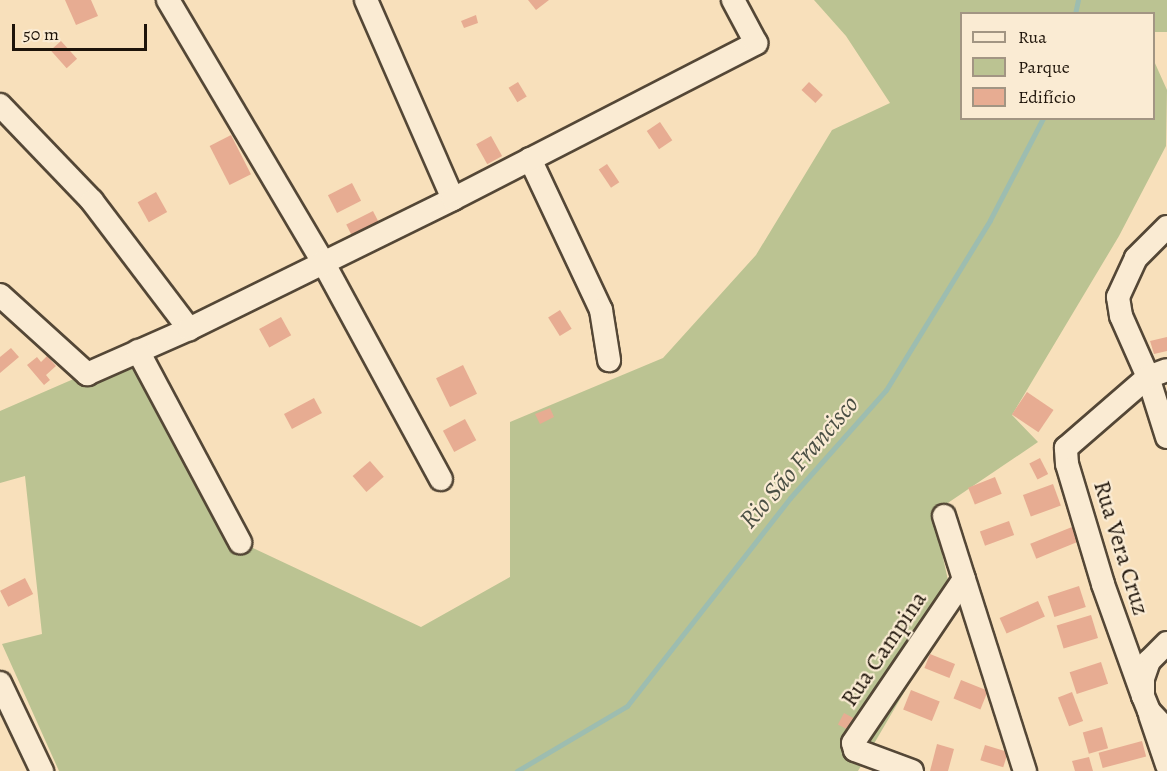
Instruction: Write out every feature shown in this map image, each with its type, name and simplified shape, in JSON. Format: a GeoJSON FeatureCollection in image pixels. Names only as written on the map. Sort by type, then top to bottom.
{"type":"FeatureCollection","features":[{"type":"Feature","properties":{"kind":"street"},"geometry":{"type":"LineString","coordinates":[[168,0],[322,262],[441,479]]}},
{"type":"Feature","properties":{"kind":"street"},"geometry":{"type":"LineString","coordinates":[[366,0],[453,199]]}},
{"type":"Feature","properties":{"kind":"street"},"geometry":{"type":"LineString","coordinates":[[0,295],[87,374],[189,329],[453,199],[756,43],[733,0]]}},
{"type":"Feature","properties":{"kind":"street"},"geometry":{"type":"LineString","coordinates":[[0,105],[92,201],[189,329]]}},
{"type":"Feature","properties":{"kind":"street"},"geometry":{"type":"LineString","coordinates":[[530,159],[601,310],[609,360]]}},
{"type":"Feature","properties":{"kind":"street"},"geometry":{"type":"LineString","coordinates":[[1167,227],[1136,258],[1118,297],[1121,316],[1157,374],[1167,437]]}},
{"type":"Feature","properties":{"kind":"street"},"geometry":{"type":"LineString","coordinates":[[138,351],[240,542]]}},
{"type":"Feature","properties":{"kind":"street","name":"Rua Vera Cruz"},"geometry":{"type":"LineString","coordinates":[[1157,374],[1066,448],[1067,464],[1103,584],[1167,765]]}},
{"type":"Feature","properties":{"kind":"street"},"geometry":{"type":"LineString","coordinates":[[944,516],[1025,771]]}},
{"type":"Feature","properties":{"kind":"street","name":"Rua Campina"},"geometry":{"type":"LineString","coordinates":[[912,771],[855,750],[853,743],[964,579]]}},
{"type":"Feature","properties":{"kind":"street"},"geometry":{"type":"LineString","coordinates":[[1167,643],[1149,661],[1143,678],[1146,703],[1160,725],[1167,730]]}},
{"type":"Feature","properties":{"kind":"street"},"geometry":{"type":"LineString","coordinates":[[0,683],[42,771]]}},
{"type":"Feature","properties":{"kind":"green space"},"geometry":{"type":"Polygon","coordinates":[[[814,0],[1167,0],[1167,32],[1155,32],[1155,12],[960,12],[960,120],[1155,120],[1155,63],[1167,90],[1166,146],[1119,236],[1012,415],[1038,442],[933,513],[954,607],[858,771],[59,771],[2,644],[42,634],[25,476],[0,483],[0,411],[138,351],[240,542],[421,627],[510,577],[510,422],[663,358],[756,255],[832,130],[890,103],[846,36],[814,0]]]}},
{"type":"Feature","properties":{"kind":"building"},"geometry":{"type":"Polygon","coordinates":[[[65,0],[91,0],[98,16],[76,25],[65,0]]]}},
{"type":"Feature","properties":{"kind":"building"},"geometry":{"type":"Polygon","coordinates":[[[528,0],[549,0],[536,10],[528,0]]]}},
{"type":"Feature","properties":{"kind":"building"},"geometry":{"type":"Polygon","coordinates":[[[476,15],[478,23],[464,28],[461,21],[476,15]]]}},
{"type":"Feature","properties":{"kind":"building"},"geometry":{"type":"Polygon","coordinates":[[[61,41],[77,59],[67,68],[51,50],[61,41]]]}},
{"type":"Feature","properties":{"kind":"building"},"geometry":{"type":"Polygon","coordinates":[[[518,82],[527,97],[517,102],[509,88],[518,82]]]}},
{"type":"Feature","properties":{"kind":"building"},"geometry":{"type":"Polygon","coordinates":[[[809,82],[823,95],[815,103],[801,90],[809,82]]]}},
{"type":"Feature","properties":{"kind":"building"},"geometry":{"type":"Polygon","coordinates":[[[660,122],[672,140],[659,149],[647,131],[660,122]]]}},
{"type":"Feature","properties":{"kind":"building"},"geometry":{"type":"Polygon","coordinates":[[[231,135],[251,174],[230,185],[210,146],[231,135]]]}},
{"type":"Feature","properties":{"kind":"building"},"geometry":{"type":"Polygon","coordinates":[[[491,136],[502,156],[487,164],[476,144],[491,136]]]}},
{"type":"Feature","properties":{"kind":"building"},"geometry":{"type":"Polygon","coordinates":[[[607,164],[619,182],[611,188],[599,170],[607,164]]]}},
{"type":"Feature","properties":{"kind":"building"},"geometry":{"type":"Polygon","coordinates":[[[352,183],[361,201],[337,213],[328,195],[352,183]]]}},
{"type":"Feature","properties":{"kind":"building"},"geometry":{"type":"Polygon","coordinates":[[[156,192],[167,212],[149,222],[138,202],[156,192]]]}},
{"type":"Feature","properties":{"kind":"building"},"geometry":{"type":"Polygon","coordinates":[[[373,211],[380,225],[354,239],[346,225],[373,211]]]}},
{"type":"Feature","properties":{"kind":"building"},"geometry":{"type":"Polygon","coordinates":[[[560,310],[572,329],[560,336],[548,317],[560,310]]]}},
{"type":"Feature","properties":{"kind":"building"},"geometry":{"type":"Polygon","coordinates":[[[281,317],[291,335],[269,347],[259,329],[281,317]]]}},
{"type":"Feature","properties":{"kind":"building"},"geometry":{"type":"Polygon","coordinates":[[[1167,337],[1167,351],[1154,354],[1150,341],[1167,337]]]}},
{"type":"Feature","properties":{"kind":"building"},"geometry":{"type":"Polygon","coordinates":[[[11,348],[19,357],[0,373],[0,357],[11,348]]]}},
{"type":"Feature","properties":{"kind":"building"},"geometry":{"type":"Polygon","coordinates":[[[47,356],[56,366],[46,375],[50,380],[44,385],[27,365],[37,357],[41,362],[47,356]]]}},
{"type":"Feature","properties":{"kind":"building"},"geometry":{"type":"Polygon","coordinates":[[[463,365],[477,394],[450,407],[436,378],[463,365]]]}},
{"type":"Feature","properties":{"kind":"building"},"geometry":{"type":"Polygon","coordinates":[[[1027,392],[1054,410],[1038,432],[1012,414],[1027,392]]]}},
{"type":"Feature","properties":{"kind":"building"},"geometry":{"type":"Polygon","coordinates":[[[314,398],[322,413],[292,429],[284,414],[314,398]]]}},
{"type":"Feature","properties":{"kind":"building"},"geometry":{"type":"Polygon","coordinates":[[[550,408],[554,417],[540,424],[535,414],[550,408]]]}},
{"type":"Feature","properties":{"kind":"building"},"geometry":{"type":"Polygon","coordinates":[[[465,419],[476,440],[454,452],[443,431],[465,419]]]}},
{"type":"Feature","properties":{"kind":"building"},"geometry":{"type":"Polygon","coordinates":[[[1040,458],[1048,474],[1037,479],[1029,463],[1040,458]]]}},
{"type":"Feature","properties":{"kind":"building"},"geometry":{"type":"Polygon","coordinates":[[[370,461],[384,477],[366,492],[353,476],[370,461]]]}},
{"type":"Feature","properties":{"kind":"building"},"geometry":{"type":"Polygon","coordinates":[[[995,477],[1002,494],[975,505],[968,488],[995,477]]]}},
{"type":"Feature","properties":{"kind":"building"},"geometry":{"type":"Polygon","coordinates":[[[1053,484],[1061,506],[1031,517],[1023,495],[1053,484]]]}},
{"type":"Feature","properties":{"kind":"building"},"geometry":{"type":"Polygon","coordinates":[[[1009,521],[1014,535],[985,546],[980,532],[1009,521]]]}},
{"type":"Feature","properties":{"kind":"building"},"geometry":{"type":"Polygon","coordinates":[[[1072,527],[1078,542],[1036,559],[1030,544],[1072,527]]]}},
{"type":"Feature","properties":{"kind":"building"},"geometry":{"type":"Polygon","coordinates":[[[25,578],[33,594],[8,607],[0,591],[25,578]]]}},
{"type":"Feature","properties":{"kind":"building"},"geometry":{"type":"Polygon","coordinates":[[[1079,586],[1086,607],[1054,617],[1048,596],[1079,586]]]}},
{"type":"Feature","properties":{"kind":"building"},"geometry":{"type":"Polygon","coordinates":[[[1038,601],[1045,617],[1007,634],[1000,618],[1038,601]]]}},
{"type":"Feature","properties":{"kind":"building"},"geometry":{"type":"Polygon","coordinates":[[[1091,615],[1098,638],[1064,648],[1057,626],[1091,615]]]}},
{"type":"Feature","properties":{"kind":"building"},"geometry":{"type":"Polygon","coordinates":[[[930,654],[955,664],[949,678],[924,668],[930,654]]]}},
{"type":"Feature","properties":{"kind":"building"},"geometry":{"type":"Polygon","coordinates":[[[1101,662],[1108,684],[1077,694],[1070,672],[1101,662]]]}},
{"type":"Feature","properties":{"kind":"building"},"geometry":{"type":"Polygon","coordinates":[[[961,680],[988,691],[980,709],[954,699],[961,680]]]}},
{"type":"Feature","properties":{"kind":"building"},"geometry":{"type":"Polygon","coordinates":[[[911,690],[940,702],[932,721],[903,709],[911,690]]]}},
{"type":"Feature","properties":{"kind":"building"},"geometry":{"type":"Polygon","coordinates":[[[1072,692],[1083,721],[1069,726],[1058,697],[1072,692]]]}},
{"type":"Feature","properties":{"kind":"building"},"geometry":{"type":"Polygon","coordinates":[[[844,713],[857,720],[851,732],[838,724],[844,713]]]}},
{"type":"Feature","properties":{"kind":"building"},"geometry":{"type":"Polygon","coordinates":[[[1102,727],[1108,748],[1089,754],[1083,733],[1102,727]]]}},
{"type":"Feature","properties":{"kind":"building"},"geometry":{"type":"Polygon","coordinates":[[[1142,741],[1146,756],[1103,768],[1099,753],[1142,741]]]}},
{"type":"Feature","properties":{"kind":"building"},"geometry":{"type":"Polygon","coordinates":[[[937,744],[954,749],[948,771],[930,771],[937,744]]]}},
{"type":"Feature","properties":{"kind":"building"},"geometry":{"type":"Polygon","coordinates":[[[985,745],[1008,752],[1003,767],[980,760],[985,745]]]}},
{"type":"Feature","properties":{"kind":"building"},"geometry":{"type":"Polygon","coordinates":[[[1089,757],[1093,771],[1075,771],[1072,761],[1089,757]]]}},
{"type":"Feature","properties":{"kind":"waterway","name":"Rio São Francisco"},"geometry":{"type":"LineString","coordinates":[[1075,12],[1078,0]]}},
{"type":"Feature","properties":{"kind":"waterway","name":"Rio São Francisco"},"geometry":{"type":"LineString","coordinates":[[517,771],[627,706],[790,498],[886,390],[990,220],[1042,120]]}}]}
